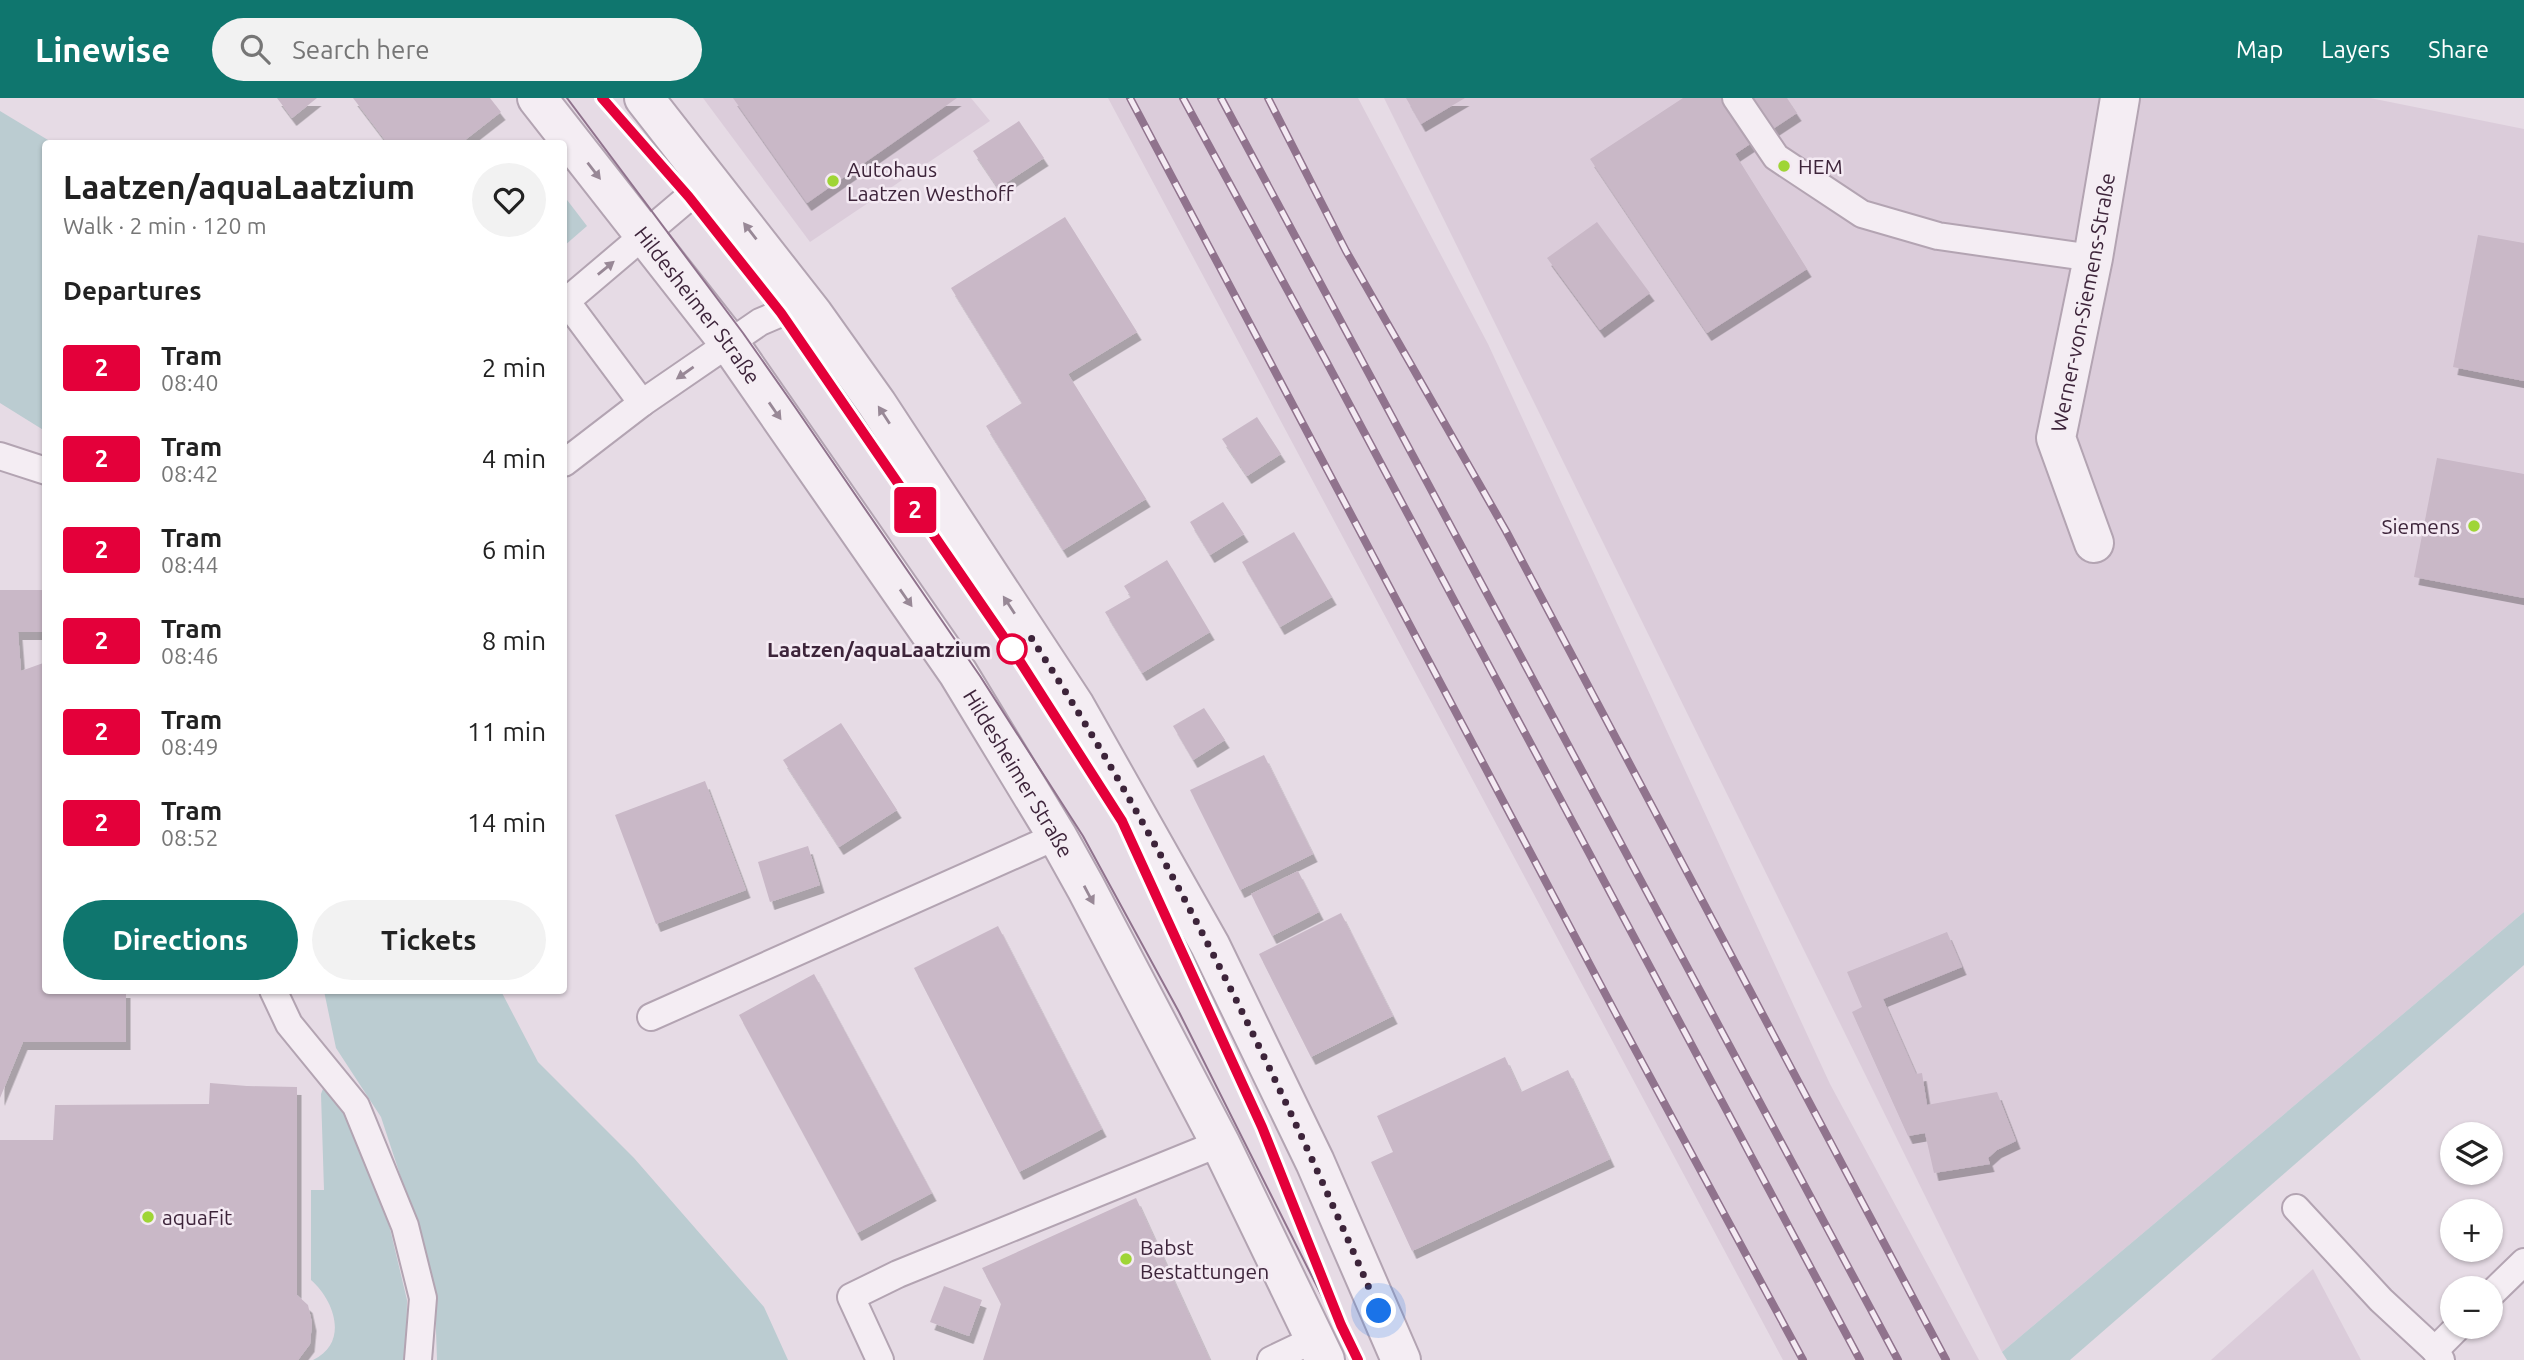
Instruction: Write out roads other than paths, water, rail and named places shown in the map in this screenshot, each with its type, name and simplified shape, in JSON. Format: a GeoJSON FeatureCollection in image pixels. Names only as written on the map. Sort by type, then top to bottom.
{"type":"FeatureCollection","features":[{"type":"Feature","properties":{"kind":"street","name":"Hildesheimer Straße"},"geometry":{"type":"LineString","coordinates":[[537,98],[729,343],[958,673],[1057,836],[1220,1143],[1320,1350]]}},
{"type":"Feature","properties":{"kind":"street"},"geometry":{"type":"LineString","coordinates":[[645,98],[813,314],[877,404],[1076,706],[1203,933],[1315,1162],[1401,1360]]}},
{"type":"Feature","properties":{"kind":"street","name":"Werner-von-Siemens-Straße"},"geometry":{"type":"LineString","coordinates":[[2094,543],[2056,438],[2093,258],[2120,98]]}},
{"type":"Feature","properties":{"kind":"lane"},"geometry":{"type":"LineString","coordinates":[[1736,98],[1776,157],[1863,214],[1938,236],[2093,258]]}},
{"type":"Feature","properties":{"kind":"lane"},"geometry":{"type":"LineString","coordinates":[[567,300],[689,197],[699,165]]}},
{"type":"Feature","properties":{"kind":"lane"},"geometry":{"type":"LineString","coordinates":[[567,305],[642,403]]}},
{"type":"Feature","properties":{"kind":"lane"},"geometry":{"type":"LineString","coordinates":[[567,461],[642,403],[760,322],[781,313],[813,314]]}},
{"type":"Feature","properties":{"kind":"lane"},"geometry":{"type":"LineString","coordinates":[[0,456],[42,470]]}},
{"type":"Feature","properties":{"kind":"lane"},"geometry":{"type":"LineString","coordinates":[[651,1017],[1057,836]]}},
{"type":"Feature","properties":{"kind":"lane"},"geometry":{"type":"LineString","coordinates":[[275,994],[289,1024],[356,1106],[405,1226],[423,1298],[418,1360]]}},
{"type":"Feature","properties":{"kind":"lane"},"geometry":{"type":"LineString","coordinates":[[880,1360],[851,1297],[898,1274],[1220,1143]]}},
{"type":"Feature","properties":{"kind":"lane"},"geometry":{"type":"LineString","coordinates":[[2296,1208],[2381,1300],[2438,1355],[2450,1339]]}},
{"type":"Feature","properties":{"kind":"lane"},"geometry":{"type":"LineString","coordinates":[[2503,1282],[2524,1262]]}},
{"type":"Feature","properties":{"kind":"lane"},"geometry":{"type":"LineString","coordinates":[[1271,1360],[1320,1350]]}},
{"type":"Feature","properties":{"kind":"tram line"},"geometry":{"type":"LineString","coordinates":[[567,98],[795,407],[980,676],[1083,836],[1179,1012],[1354,1360]]}},
{"type":"Feature","properties":{"kind":"tram line"},"geometry":{"type":"LineString","coordinates":[[602,98],[689,197],[781,313],[1012,649],[1122,821],[1262,1127],[1322,1277]]}},
{"type":"Feature","properties":{"kind":"tram line","name":"2"},"geometry":{"type":"LineString","coordinates":[[602,98],[689,197],[781,313],[1012,649],[1122,821],[1262,1127],[1341,1325],[1358,1360]]}},
{"type":"Feature","properties":{"kind":"railway"},"geometry":{"type":"LineString","coordinates":[[1130,98],[1616,1014],[1803,1360]]}},
{"type":"Feature","properties":{"kind":"railway"},"geometry":{"type":"LineString","coordinates":[[1183,98],[1860,1360]]}},
{"type":"Feature","properties":{"kind":"railway"},"geometry":{"type":"LineString","coordinates":[[1221,98],[1898,1360]]}},
{"type":"Feature","properties":{"kind":"railway"},"geometry":{"type":"LineString","coordinates":[[1268,98],[1346,251],[1506,531],[1946,1360]]}},
{"type":"Feature","properties":{"kind":"place","name":"HEM"},"geometry":{"type":"Point","coordinates":[1784,166]}},
{"type":"Feature","properties":{"kind":"place","name":"Autohaus Laatzen Westhoff"},"geometry":{"type":"Point","coordinates":[833,181]}},
{"type":"Feature","properties":{"kind":"place","name":"Siemens"},"geometry":{"type":"Point","coordinates":[2474,526]}},
{"type":"Feature","properties":{"kind":"place","name":"Laatzen/aquaLaatzium"},"geometry":{"type":"Point","coordinates":[1012,649]}},
{"type":"Feature","properties":{"kind":"place","name":"aquaFit"},"geometry":{"type":"Point","coordinates":[148,1217]}},
{"type":"Feature","properties":{"kind":"place","name":"Babst Bestattungen"},"geometry":{"type":"Point","coordinates":[1126,1259]}}]}
